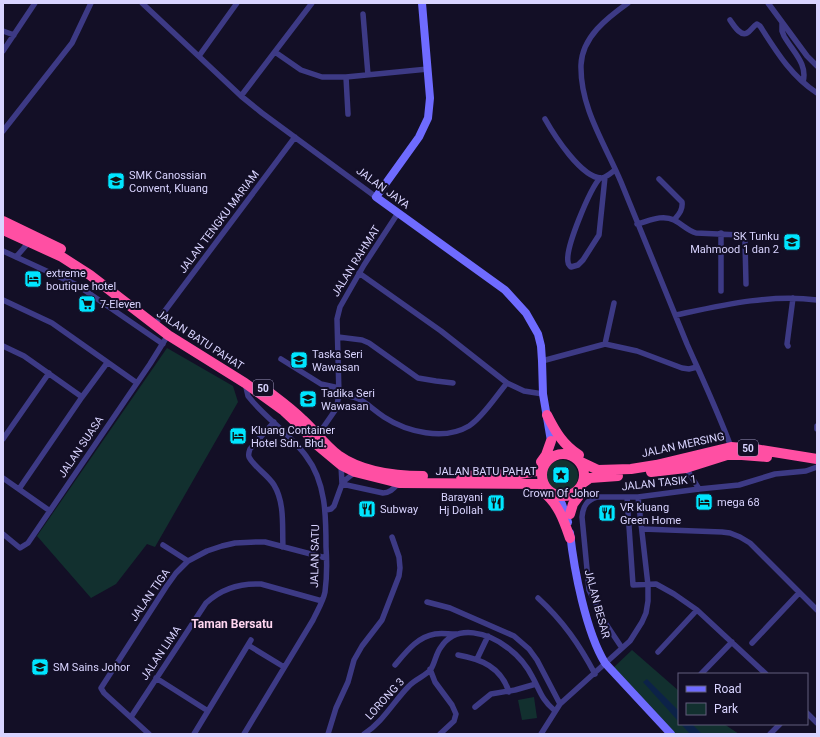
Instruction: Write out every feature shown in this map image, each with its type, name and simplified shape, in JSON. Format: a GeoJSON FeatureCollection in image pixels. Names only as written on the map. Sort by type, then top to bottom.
{"type":"FeatureCollection","features":[{"type":"Feature","properties":{"kind":"highway","name":"JALAN BATU PAHAT"},"geometry":{"type":"LineString","coordinates":[[3,220],[66,251],[94,270],[178,334],[241,373],[288,405],[337,454],[352,463],[372,471],[410,476],[520,474],[542,470]]}},
{"type":"Feature","properties":{"kind":"highway","name":"JALAN BATU PAHAT"},"geometry":{"type":"LineString","coordinates":[[3,230],[62,257],[90,275],[168,335],[245,384],[284,411],[317,445],[341,465],[355,472],[399,483],[544,484]]}},
{"type":"Feature","properties":{"kind":"highway"},"geometry":{"type":"LineString","coordinates":[[548,419],[557,435],[564,443],[586,460],[613,473],[686,468],[727,455],[766,457],[817,466]]}},
{"type":"Feature","properties":{"kind":"highway"},"geometry":{"type":"LineString","coordinates":[[520,474],[532,470],[537,466],[546,455],[551,442]]}},
{"type":"Feature","properties":{"kind":"highway","name":"JALAN MERSING"},"geometry":{"type":"LineString","coordinates":[[583,483],[590,478],[599,478],[613,473],[656,465],[731,447],[755,449],[817,459]]}},
{"type":"Feature","properties":{"kind":"highway","name":"50"},"geometry":{"type":"LineString","coordinates":[[548,460],[553,456],[560,454],[567,454],[577,459]]}},
{"type":"Feature","properties":{"kind":"highway","name":"JALAN MERSING"},"geometry":{"type":"LineString","coordinates":[[577,459],[598,470],[613,473]]}},
{"type":"Feature","properties":{"kind":"highway"},"geometry":{"type":"LineString","coordinates":[[548,460],[542,470],[542,477],[546,488],[554,495],[566,496],[577,492],[583,483],[584,472],[577,459]]}},
{"type":"Feature","properties":{"kind":"highway"},"geometry":{"type":"LineString","coordinates":[[570,514],[576,498],[587,486],[599,478]]}},
{"type":"Feature","properties":{"kind":"highway"},"geometry":{"type":"LineString","coordinates":[[515,483],[534,487],[551,499],[560,514],[570,538]]}},
{"type":"Feature","properties":{"kind":"street"},"geometry":{"type":"LineString","coordinates":[[3,51],[35,3]]}},
{"type":"Feature","properties":{"kind":"street"},"geometry":{"type":"LineString","coordinates":[[3,131],[72,43],[91,3]]}},
{"type":"Feature","properties":{"kind":"street","name":"JALAN JAYA"},"geometry":{"type":"LineString","coordinates":[[142,3],[241,96],[262,113],[491,280],[514,300],[526,313],[538,334],[542,361],[543,394],[551,442],[548,460]]}},
{"type":"Feature","properties":{"kind":"street"},"geometry":{"type":"LineString","coordinates":[[199,56],[237,3]]}},
{"type":"Feature","properties":{"kind":"street"},"geometry":{"type":"LineString","coordinates":[[241,96],[312,3]]}},
{"type":"Feature","properties":{"kind":"street"},"geometry":{"type":"LineString","coordinates":[[376,197],[419,137],[426,125],[430,112],[422,3]]}},
{"type":"Feature","properties":{"kind":"street"},"geometry":{"type":"LineString","coordinates":[[628,3],[607,19],[589,39],[585,46],[581,65],[583,87],[590,117],[615,170],[731,447]]}},
{"type":"Feature","properties":{"kind":"street"},"geometry":{"type":"LineString","coordinates":[[768,3],[807,56],[817,66]]}},
{"type":"Feature","properties":{"kind":"street"},"geometry":{"type":"LineString","coordinates":[[363,14],[368,75]]}},
{"type":"Feature","properties":{"kind":"street"},"geometry":{"type":"LineString","coordinates":[[730,20],[740,33],[744,34],[755,25],[757,24],[760,26],[783,61],[803,82],[817,93]]}},
{"type":"Feature","properties":{"kind":"street"},"geometry":{"type":"LineString","coordinates":[[782,22],[782,31],[784,36],[804,67],[803,82]]}},
{"type":"Feature","properties":{"kind":"street"},"geometry":{"type":"LineString","coordinates":[[3,31],[14,35]]}},
{"type":"Feature","properties":{"kind":"street"},"geometry":{"type":"LineString","coordinates":[[275,52],[301,70],[315,75],[331,77],[346,77],[428,69]]}},
{"type":"Feature","properties":{"kind":"street"},"geometry":{"type":"LineString","coordinates":[[346,77],[348,114]]}},
{"type":"Feature","properties":{"kind":"street"},"geometry":{"type":"LineString","coordinates":[[545,119],[554,136],[582,168],[591,175],[603,178]]}},
{"type":"Feature","properties":{"kind":"street","name":"JALAN TENGKU MARIAM"},"geometry":{"type":"LineString","coordinates":[[158,320],[295,137]]}},
{"type":"Feature","properties":{"kind":"street"},"geometry":{"type":"LineString","coordinates":[[603,178],[599,235],[583,260],[578,265],[572,267],[567,261],[577,225],[588,197],[594,185],[603,178],[615,170]]}},
{"type":"Feature","properties":{"kind":"street"},"geometry":{"type":"LineString","coordinates":[[659,179],[682,202],[683,207],[681,212],[674,220]]}},
{"type":"Feature","properties":{"kind":"street","name":"JALAN RAHMAT"},"geometry":{"type":"LineString","coordinates":[[318,435],[336,409],[339,395],[337,319],[340,307],[359,273],[398,213]]}},
{"type":"Feature","properties":{"kind":"street"},"geometry":{"type":"LineString","coordinates":[[637,224],[659,218],[668,218],[696,233],[737,234],[743,237],[745,242],[746,284]]}},
{"type":"Feature","properties":{"kind":"street"},"geometry":{"type":"LineString","coordinates":[[721,291],[722,233]]}},
{"type":"Feature","properties":{"kind":"street"},"geometry":{"type":"LineString","coordinates":[[16,256],[29,242]]}},
{"type":"Feature","properties":{"kind":"street"},"geometry":{"type":"LineString","coordinates":[[3,251],[77,285],[163,344]]}},
{"type":"Feature","properties":{"kind":"street"},"geometry":{"type":"LineString","coordinates":[[359,273],[441,332],[507,383],[524,391],[543,394]]}},
{"type":"Feature","properties":{"kind":"street"},"geometry":{"type":"LineString","coordinates":[[676,315],[748,301],[783,298],[817,300]]}},
{"type":"Feature","properties":{"kind":"street"},"geometry":{"type":"LineString","coordinates":[[788,346],[787,344],[793,298]]}},
{"type":"Feature","properties":{"kind":"street"},"geometry":{"type":"LineString","coordinates":[[3,300],[52,323],[136,383]]}},
{"type":"Feature","properties":{"kind":"street"},"geometry":{"type":"LineString","coordinates":[[605,344],[614,303]]}},
{"type":"Feature","properties":{"kind":"street","name":"JALAN SUASA"},"geometry":{"type":"LineString","coordinates":[[3,534],[20,548],[29,541],[168,335]]}},
{"type":"Feature","properties":{"kind":"street"},"geometry":{"type":"LineString","coordinates":[[338,337],[362,340],[369,343],[418,378],[453,383]]}},
{"type":"Feature","properties":{"kind":"street"},"geometry":{"type":"LineString","coordinates":[[542,361],[605,344],[637,351],[682,368],[689,369],[697,367]]}},
{"type":"Feature","properties":{"kind":"street"},"geometry":{"type":"LineString","coordinates":[[4,348],[29,359],[82,396]]}},
{"type":"Feature","properties":{"kind":"street"},"geometry":{"type":"LineString","coordinates":[[282,359],[321,384],[339,388]]}},
{"type":"Feature","properties":{"kind":"street"},"geometry":{"type":"LineString","coordinates":[[19,489],[82,396],[107,363]]}},
{"type":"Feature","properties":{"kind":"street"},"geometry":{"type":"LineString","coordinates":[[3,439],[49,373]]}},
{"type":"Feature","properties":{"kind":"street"},"geometry":{"type":"LineString","coordinates":[[339,395],[356,397],[393,423],[403,427],[424,432],[443,434],[457,431],[469,426],[478,418],[507,383]]}},
{"type":"Feature","properties":{"kind":"street","name":"JALAN SATU"},"geometry":{"type":"LineString","coordinates":[[244,734],[312,620],[322,601],[326,580],[326,510],[318,477],[313,467],[297,445],[258,408],[248,396],[245,384]]}},
{"type":"Feature","properties":{"kind":"street","name":"JALAN JAYA"},"geometry":{"type":"LineString","coordinates":[[548,419],[554,434],[560,443],[577,459]]}},
{"type":"Feature","properties":{"kind":"street"},"geometry":{"type":"LineString","coordinates":[[274,422],[248,453],[250,458],[267,476],[277,490],[281,507],[283,547]]}},
{"type":"Feature","properties":{"kind":"street"},"geometry":{"type":"LineString","coordinates":[[326,510],[334,506],[342,483],[341,465]]}},
{"type":"Feature","properties":{"kind":"street","name":"JALAN TASIK 1"},"geometry":{"type":"LineString","coordinates":[[622,648],[606,624],[589,590],[582,517],[584,506],[591,499],[597,497],[638,497],[699,488],[740,485],[775,474],[806,471],[817,466]]}},
{"type":"Feature","properties":{"kind":"street"},"geometry":{"type":"LineString","coordinates":[[686,468],[699,488]]}},
{"type":"Feature","properties":{"kind":"street"},"geometry":{"type":"LineString","coordinates":[[342,483],[355,472]]}},
{"type":"Feature","properties":{"kind":"street"},"geometry":{"type":"LineString","coordinates":[[3,478],[50,511]]}},
{"type":"Feature","properties":{"kind":"street"},"geometry":{"type":"LineString","coordinates":[[342,483],[383,493],[392,491],[399,483]]}},
{"type":"Feature","properties":{"kind":"street","name":"JALAN BESAR"},"geometry":{"type":"LineString","coordinates":[[554,495],[564,509],[569,525]]}},
{"type":"Feature","properties":{"kind":"street","name":"JALAN BESAR"},"geometry":{"type":"LineString","coordinates":[[572,495],[569,525],[570,538],[585,612],[600,653],[605,663],[671,734]]}},
{"type":"Feature","properties":{"kind":"street"},"geometry":{"type":"LineString","coordinates":[[628,497],[633,586],[656,584],[666,589],[697,610],[764,673]]}},
{"type":"Feature","properties":{"kind":"street"},"geometry":{"type":"LineString","coordinates":[[541,734],[554,710],[595,674],[634,636],[646,613],[648,585],[638,497]]}},
{"type":"Feature","properties":{"kind":"street"},"geometry":{"type":"LineString","coordinates":[[642,529],[722,532],[740,537],[760,552],[799,594],[817,610]]}},
{"type":"Feature","properties":{"kind":"street"},"geometry":{"type":"LineString","coordinates":[[328,734],[336,708],[348,682],[354,660],[362,646],[382,620],[399,576],[399,557],[392,537]]}},
{"type":"Feature","properties":{"kind":"street","name":"JALAN TIGA"},"geometry":{"type":"LineString","coordinates":[[131,717],[104,693],[102,685],[166,587],[176,573],[188,561],[213,548],[235,543],[260,542],[326,558]]}},
{"type":"Feature","properties":{"kind":"street"},"geometry":{"type":"LineString","coordinates":[[163,545],[188,561]]}},
{"type":"Feature","properties":{"kind":"street","name":"JALAN LIMA"},"geometry":{"type":"LineString","coordinates":[[131,717],[206,602],[222,590],[242,584],[261,584],[322,601]]}},
{"type":"Feature","properties":{"kind":"street"},"geometry":{"type":"LineString","coordinates":[[752,642],[799,594]]}},
{"type":"Feature","properties":{"kind":"street"},"geometry":{"type":"LineString","coordinates":[[538,598],[565,626],[582,650],[595,674]]}},
{"type":"Feature","properties":{"kind":"street"},"geometry":{"type":"LineString","coordinates":[[427,602],[450,608],[514,636],[529,649],[537,660],[560,704]]}},
{"type":"Feature","properties":{"kind":"street"},"geometry":{"type":"LineString","coordinates":[[658,652],[697,610]]}},
{"type":"Feature","properties":{"kind":"street"},"geometry":{"type":"LineString","coordinates":[[395,665],[416,642],[436,633],[476,633],[488,636],[508,647],[518,656],[527,668],[544,699],[554,710]]}},
{"type":"Feature","properties":{"kind":"street","name":"LORONG 3"},"geometry":{"type":"LineString","coordinates":[[364,734],[384,716],[410,684],[430,669],[441,646],[451,636],[456,634]]}},
{"type":"Feature","properties":{"kind":"street"},"geometry":{"type":"LineString","coordinates":[[477,659],[488,636]]}},
{"type":"Feature","properties":{"kind":"street"},"geometry":{"type":"LineString","coordinates":[[194,734],[249,642],[284,668]]}},
{"type":"Feature","properties":{"kind":"street"},"geometry":{"type":"LineString","coordinates":[[702,673],[732,642]]}},
{"type":"Feature","properties":{"kind":"street"},"geometry":{"type":"LineString","coordinates":[[458,655],[477,659],[500,675],[509,692]]}},
{"type":"Feature","properties":{"kind":"street"},"geometry":{"type":"LineString","coordinates":[[430,669],[435,682],[456,714],[454,721],[440,734]]}},
{"type":"Feature","properties":{"kind":"street"},"geometry":{"type":"LineString","coordinates":[[156,678],[208,711]]}},
{"type":"Feature","properties":{"kind":"street"},"geometry":{"type":"LineString","coordinates":[[474,707],[489,695],[498,692],[509,692],[536,684]]}},
{"type":"Feature","properties":{"kind":"street"},"geometry":{"type":"LineString","coordinates":[[808,715],[817,723]]}},
{"type":"Feature","properties":{"kind":"street"},"geometry":{"type":"LineString","coordinates":[[131,717],[149,734]]}},
{"type":"Feature","properties":{"kind":"street"},"geometry":{"type":"LineString","coordinates":[[770,734],[779,725]]}},
{"type":"Feature","properties":{"kind":"green space"},"geometry":{"type":"Polygon","coordinates":[[[167,348],[233,386],[238,402],[155,547],[147,544],[116,584],[91,598],[37,536],[167,348]]]}},
{"type":"Feature","properties":{"kind":"green space"},"geometry":{"type":"Polygon","coordinates":[[[562,460],[568,461],[575,467],[578,476],[577,482],[571,489],[562,492],[556,491],[549,485],[546,476],[547,470],[553,463],[562,460]]]}},
{"type":"Feature","properties":{"kind":"green space"},"geometry":{"type":"Polygon","coordinates":[[[632,650],[678,690],[678,725],[726,725],[739,734],[674,734],[612,669],[632,650]]]}},
{"type":"Feature","properties":{"kind":"green space"},"geometry":{"type":"Polygon","coordinates":[[[534,697],[537,718],[522,720],[518,700],[534,697]]]}},
{"type":"Feature","properties":{"kind":"water"},"geometry":{"type":"Polygon","coordinates":[[[647,679],[678,710],[678,721],[643,682],[647,679]]]}},
{"type":"Feature","properties":{"kind":"water"},"geometry":{"type":"Polygon","coordinates":[[[682,725],[693,725],[702,734],[690,734],[682,725]]]}},
{"type":"Feature","properties":{"kind":"place","name":"SMK Canossian Convent, Kluang"},"geometry":{"type":"Point","coordinates":[116,181]}},
{"type":"Feature","properties":{"kind":"place","name":"SK Tunku Mahmood 1 dan 2"},"geometry":{"type":"Point","coordinates":[792,242]}},
{"type":"Feature","properties":{"kind":"place","name":"extreme boutique hotel"},"geometry":{"type":"Point","coordinates":[33,279]}},
{"type":"Feature","properties":{"kind":"place","name":"7-Eleven"},"geometry":{"type":"Point","coordinates":[87,304]}},
{"type":"Feature","properties":{"kind":"place","name":"Taska Seri Wawasan"},"geometry":{"type":"Point","coordinates":[299,360]}},
{"type":"Feature","properties":{"kind":"place","name":"Tadika Seri Wawasan"},"geometry":{"type":"Point","coordinates":[308,399]}},
{"type":"Feature","properties":{"kind":"place","name":"Kluang Container Hotel Sdn. Bhd."},"geometry":{"type":"Point","coordinates":[238,436]}},
{"type":"Feature","properties":{"kind":"place","name":"Crown Of Johor"},"geometry":{"type":"Point","coordinates":[561,475]}},
{"type":"Feature","properties":{"kind":"place","name":"mega 68"},"geometry":{"type":"Point","coordinates":[704,502]}},
{"type":"Feature","properties":{"kind":"place","name":"Barayani Hj Dollah"},"geometry":{"type":"Point","coordinates":[496,503]}},
{"type":"Feature","properties":{"kind":"place","name":"Subway"},"geometry":{"type":"Point","coordinates":[367,509]}},
{"type":"Feature","properties":{"kind":"place","name":"VR kluang Green Home"},"geometry":{"type":"Point","coordinates":[607,513]}},
{"type":"Feature","properties":{"kind":"place","name":"SM Sains Johor"},"geometry":{"type":"Point","coordinates":[40,667]}},
{"type":"Feature","properties":{"kind":"district","name":"Taman Bersatu"},"geometry":{"type":"Point","coordinates":[232,624]}}]}
